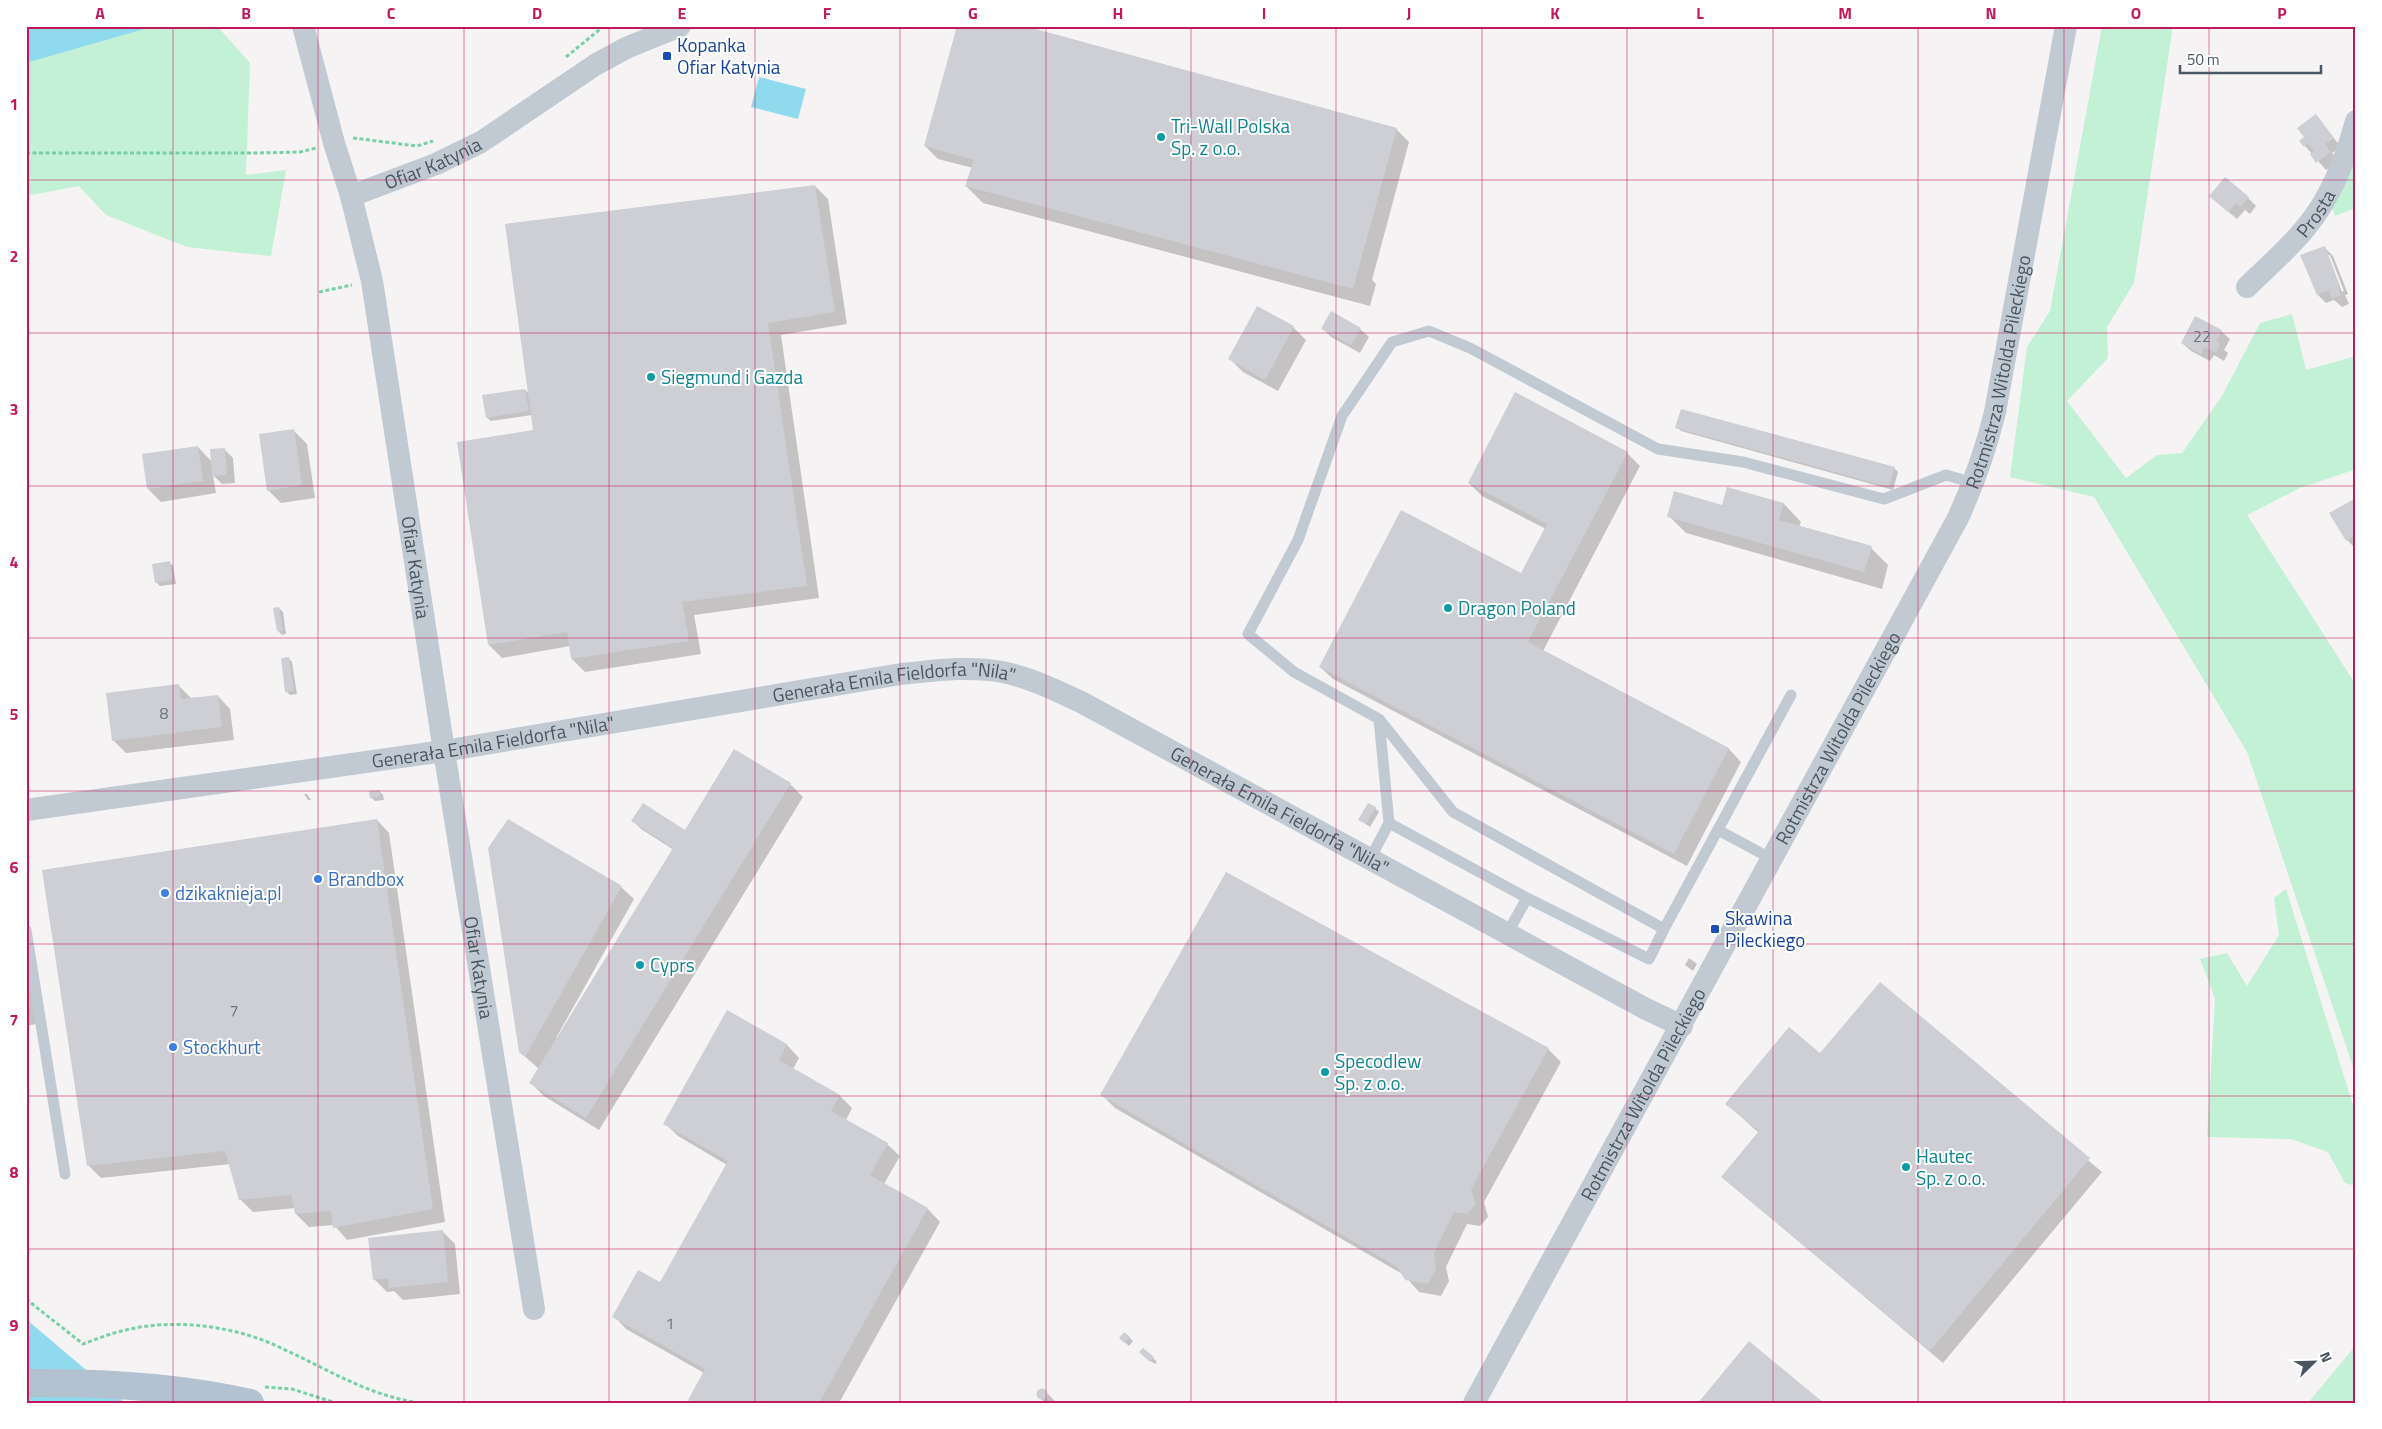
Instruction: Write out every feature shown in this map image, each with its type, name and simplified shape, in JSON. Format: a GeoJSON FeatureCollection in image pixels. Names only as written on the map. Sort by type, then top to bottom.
{"type":"FeatureCollection","features":[{"type":"Feature","properties":{"kind":"main road"},"geometry":{"type":"LineString","coordinates":[[26,1383],[126,1384],[188,1391],[250,1403]]}},
{"type":"Feature","properties":{"kind":"street","name":"Ofiar Katynia"},"geometry":{"type":"LineString","coordinates":[[534,1309],[444,751],[372,281],[351,196],[436,164],[481,142],[595,65],[644,40],[680,26]]}},
{"type":"Feature","properties":{"kind":"street","name":"Rotmistrza Witolda Pileckiego"},"geometry":{"type":"LineString","coordinates":[[1474,1403],[1682,1026],[1958,518],[1974,483],[1986,450],[1996,412],[2066,26]]}},
{"type":"Feature","properties":{"kind":"street"},"geometry":{"type":"LineString","coordinates":[[306,37],[334,143],[351,196]]}},
{"type":"Feature","properties":{"kind":"street","name":"Prosta"},"geometry":{"type":"LineString","coordinates":[[2247,287],[2307,226],[2327,198],[2349,145],[2356,121]]}},
{"type":"Feature","properties":{"kind":"street","name":"Generała Emila Fieldorfa \"Nila\""},"geometry":{"type":"LineString","coordinates":[[26,810],[444,751],[901,674],[952,669],[998,672],[1042,684],[1081,702],[1646,1009],[1682,1026]]}},
{"type":"Feature","properties":{"kind":"lane"},"geometry":{"type":"LineString","coordinates":[[1664,929],[1453,812],[1380,719],[1294,672],[1248,634],[1298,540],[1342,416],[1392,342],[1429,331],[1470,348],[1658,449],[1743,462],[1884,499],[1946,475],[1974,483]]}},
{"type":"Feature","properties":{"kind":"lane"},"geometry":{"type":"LineString","coordinates":[[1389,823],[1528,898],[1649,959],[1791,695]]}},
{"type":"Feature","properties":{"kind":"lane"},"geometry":{"type":"LineString","coordinates":[[1370,859],[1389,823],[1380,719]]}},
{"type":"Feature","properties":{"kind":"lane"},"geometry":{"type":"LineString","coordinates":[[1718,830],[1772,859]]}},
{"type":"Feature","properties":{"kind":"lane"},"geometry":{"type":"LineString","coordinates":[[1507,934],[1528,898]]}},
{"type":"Feature","properties":{"kind":"lane"},"geometry":{"type":"LineString","coordinates":[[26,930],[65,1174]]}},
{"type":"Feature","properties":{"kind":"path"},"geometry":{"type":"LineString","coordinates":[[347,139],[357,137],[417,146],[426,143]]}},
{"type":"Feature","properties":{"kind":"path"},"geometry":{"type":"LineString","coordinates":[[26,153],[265,153],[300,152],[321,147]]}},
{"type":"Feature","properties":{"kind":"path"},"geometry":{"type":"LineString","coordinates":[[319,292],[372,281]]}},
{"type":"Feature","properties":{"kind":"path"},"geometry":{"type":"LineString","coordinates":[[26,1299],[83,1344],[126,1329],[167,1324],[234,1332],[276,1346],[363,1388],[398,1400],[420,1403]]}},
{"type":"Feature","properties":{"kind":"green space"},"geometry":{"type":"Polygon","coordinates":[[[155,26],[217,26],[250,63],[246,175],[286,170],[271,256],[187,247],[106,215],[79,186],[26,196],[26,63],[155,26]]]}},
{"type":"Feature","properties":{"kind":"green space"},"geometry":{"type":"Polygon","coordinates":[[[2102,26],[2173,26],[2134,283],[2107,327],[2108,358],[2067,401],[2126,478],[2157,455],[2182,453],[2222,396],[2260,323],[2292,314],[2306,370],[2356,356],[2356,469],[2300,488],[2247,515],[2356,685],[2356,1076],[2247,752],[2094,497],[2010,477],[2027,347],[2050,311],[2102,26]]]}},
{"type":"Feature","properties":{"kind":"green space"},"geometry":{"type":"Polygon","coordinates":[[[2356,128],[2356,208],[2335,216],[2329,200],[2356,128]]]}},
{"type":"Feature","properties":{"kind":"green space"},"geometry":{"type":"Polygon","coordinates":[[[2286,889],[2356,1115],[2356,1186],[2345,1183],[2328,1152],[2291,1139],[2207,1137],[2215,999],[2200,959],[2227,953],[2247,986],[2279,935],[2274,898],[2286,889]]]}},
{"type":"Feature","properties":{"kind":"green space"},"geometry":{"type":"Polygon","coordinates":[[[2356,1345],[2356,1403],[2308,1403],[2356,1345]]]}},
{"type":"Feature","properties":{"kind":"water"},"geometry":{"type":"Polygon","coordinates":[[[26,26],[155,26],[26,63],[26,26]]]}},
{"type":"Feature","properties":{"kind":"water"},"geometry":{"type":"Polygon","coordinates":[[[759,77],[806,89],[798,119],[751,107],[759,77]]]}},
{"type":"Feature","properties":{"kind":"water"},"geometry":{"type":"Polygon","coordinates":[[[26,1319],[125,1403],[26,1403],[26,1319]]]}},
{"type":"Feature","properties":{"kind":"building","name":"Tri-Wall Polska Sp. z o.o."},"geometry":{"type":"Polygon","coordinates":[[[957,26],[1025,26],[1397,128],[1353,289],[965,186],[974,160],[924,146],[957,26]]]}},
{"type":"Feature","properties":{"kind":"building"},"geometry":{"type":"Polygon","coordinates":[[[2316,114],[2334,138],[2325,144],[2331,152],[2316,163],[2310,154],[2314,151],[2308,143],[2304,147],[2299,141],[2304,137],[2297,128],[2316,114]]]}},
{"type":"Feature","properties":{"kind":"building"},"geometry":{"type":"Polygon","coordinates":[[[2225,177],[2249,197],[2241,207],[2236,203],[2228,212],[2209,196],[2225,177]]]}},
{"type":"Feature","properties":{"kind":"building","name":"Siegmund i Gazda"},"geometry":{"type":"Polygon","coordinates":[[[815,185],[835,312],[768,323],[807,586],[682,602],[689,641],[571,659],[567,632],[488,645],[457,442],[533,430],[505,224],[815,185]]]}},
{"type":"Feature","properties":{"kind":"building"},"geometry":{"type":"Polygon","coordinates":[[[2325,246],[2340,286],[2338,287],[2341,295],[2332,299],[2329,290],[2317,295],[2300,255],[2325,246]]]}},
{"type":"Feature","properties":{"kind":"building"},"geometry":{"type":"Polygon","coordinates":[[[1257,306],[1294,326],[1265,380],[1228,359],[1257,306]]]}},
{"type":"Feature","properties":{"kind":"building"},"geometry":{"type":"Polygon","coordinates":[[[1331,311],[1361,328],[1351,345],[1321,329],[1331,311]]]}},
{"type":"Feature","properties":{"kind":"building"},"geometry":{"type":"Polygon","coordinates":[[[2195,316],[2222,330],[2216,342],[2220,344],[2216,353],[2205,347],[2201,354],[2181,343],[2195,316]]]}},
{"type":"Feature","properties":{"kind":"building"},"geometry":{"type":"Polygon","coordinates":[[[525,389],[529,411],[486,418],[482,395],[525,389]]]}},
{"type":"Feature","properties":{"kind":"building","name":"Dragon Poland"},"geometry":{"type":"Polygon","coordinates":[[[1515,392],[1628,452],[1528,642],[1729,748],[1674,854],[1319,667],[1401,510],[1521,573],[1547,524],[1468,483],[1515,392]]]}},
{"type":"Feature","properties":{"kind":"building"},"geometry":{"type":"Polygon","coordinates":[[[1681,409],[1895,467],[1889,487],[1675,428],[1681,409]]]}},
{"type":"Feature","properties":{"kind":"building"},"geometry":{"type":"Polygon","coordinates":[[[294,429],[302,485],[267,491],[259,434],[294,429]]]}},
{"type":"Feature","properties":{"kind":"building"},"geometry":{"type":"Polygon","coordinates":[[[198,446],[203,481],[147,489],[142,454],[198,446]]]}},
{"type":"Feature","properties":{"kind":"building"},"geometry":{"type":"Polygon","coordinates":[[[225,448],[227,475],[212,476],[210,449],[225,448]]]}},
{"type":"Feature","properties":{"kind":"building"},"geometry":{"type":"Polygon","coordinates":[[[1727,487],[1784,503],[1779,520],[1872,546],[1864,572],[1667,517],[1674,491],[1722,505],[1727,487]]]}},
{"type":"Feature","properties":{"kind":"building"},"geometry":{"type":"Polygon","coordinates":[[[2356,498],[2356,535],[2346,541],[2329,513],[2356,498]]]}},
{"type":"Feature","properties":{"kind":"building"},"geometry":{"type":"Polygon","coordinates":[[[170,561],[173,580],[155,583],[152,564],[170,561]]]}},
{"type":"Feature","properties":{"kind":"building"},"geometry":{"type":"Polygon","coordinates":[[[279,607],[283,631],[277,631],[273,608],[279,607]]]}},
{"type":"Feature","properties":{"kind":"building"},"geometry":{"type":"Polygon","coordinates":[[[289,657],[294,691],[285,692],[281,658],[289,657]]]}},
{"type":"Feature","properties":{"kind":"building"},"geometry":{"type":"Polygon","coordinates":[[[179,684],[181,699],[218,695],[222,727],[112,741],[106,693],[179,684]]]}},
{"type":"Feature","properties":{"kind":"building","name":"Cyprs"},"geometry":{"type":"Polygon","coordinates":[[[734,749],[791,783],[586,1118],[529,1083],[673,848],[631,821],[643,803],[685,830],[734,749]]]}},
{"type":"Feature","properties":{"kind":"building"},"geometry":{"type":"Polygon","coordinates":[[[380,790],[380,796],[370,798],[369,791],[380,790]]]}},
{"type":"Feature","properties":{"kind":"building"},"geometry":{"type":"Polygon","coordinates":[[[1368,803],[1376,807],[1366,824],[1358,820],[1368,803]]]}},
{"type":"Feature","properties":{"kind":"building"},"geometry":{"type":"Polygon","coordinates":[[[377,819],[433,1209],[333,1228],[331,1211],[295,1214],[291,1195],[239,1200],[225,1151],[87,1166],[42,870],[377,819]]]}},
{"type":"Feature","properties":{"kind":"building"},"geometry":{"type":"Polygon","coordinates":[[[508,819],[622,886],[525,1057],[519,1052],[488,848],[508,819]]]}},
{"type":"Feature","properties":{"kind":"building","name":"Specodlew Sp. z o.o."},"geometry":{"type":"Polygon","coordinates":[[[1226,872],[1549,1048],[1471,1189],[1476,1204],[1467,1214],[1454,1212],[1434,1253],[1436,1268],[1428,1284],[1405,1280],[1398,1268],[1389,1262],[1100,1095],[1226,872]]]}},
{"type":"Feature","properties":{"kind":"building","name":"Hautec Sp. z o.o."},"geometry":{"type":"Polygon","coordinates":[[[1880,982],[2090,1158],[1930,1351],[1721,1177],[1759,1131],[1725,1104],[1789,1027],[1820,1053],[1880,982]]]}},
{"type":"Feature","properties":{"kind":"building"},"geometry":{"type":"Polygon","coordinates":[[[727,1010],[787,1044],[779,1060],[840,1095],[831,1111],[888,1143],[870,1175],[928,1208],[819,1403],[692,1403],[688,1400],[705,1369],[612,1317],[638,1270],[660,1282],[728,1161],[663,1124],[727,1010]]]}},
{"type":"Feature","properties":{"kind":"building"},"geometry":{"type":"Polygon","coordinates":[[[443,1230],[448,1282],[389,1288],[388,1278],[373,1280],[368,1238],[443,1230]]]}},
{"type":"Feature","properties":{"kind":"building"},"geometry":{"type":"Polygon","coordinates":[[[1124,1332],[1130,1337],[1124,1343],[1119,1338],[1124,1332]]]}},
{"type":"Feature","properties":{"kind":"building"},"geometry":{"type":"Polygon","coordinates":[[[1749,1341],[1824,1403],[1698,1403],[1749,1341]]]}},
{"type":"Feature","properties":{"kind":"building"},"geometry":{"type":"Polygon","coordinates":[[[1143,1348],[1154,1357],[1150,1362],[1139,1352],[1143,1348]]]}},
{"type":"Feature","properties":{"kind":"building"},"geometry":{"type":"Polygon","coordinates":[[[1042,1388],[1048,1394],[1042,1400],[1036,1394],[1042,1388]]]}},
{"type":"Feature","properties":{"kind":"place","name":"Kopanka Ofiar Katynia"},"geometry":{"type":"Point","coordinates":[667,56]}},
{"type":"Feature","properties":{"kind":"place","name":"Tri-Wall Polska Sp. z o.o."},"geometry":{"type":"Point","coordinates":[1161,137]}},
{"type":"Feature","properties":{"kind":"place","name":"Siegmund i Gazda"},"geometry":{"type":"Point","coordinates":[651,377]}},
{"type":"Feature","properties":{"kind":"place","name":"Dragon Poland"},"geometry":{"type":"Point","coordinates":[1448,608]}},
{"type":"Feature","properties":{"kind":"place","name":"Brandbox"},"geometry":{"type":"Point","coordinates":[318,879]}},
{"type":"Feature","properties":{"kind":"place","name":"dzikaknieja.pl"},"geometry":{"type":"Point","coordinates":[165,893]}},
{"type":"Feature","properties":{"kind":"place","name":"Skawina Pileckiego"},"geometry":{"type":"Point","coordinates":[1715,929]}},
{"type":"Feature","properties":{"kind":"place","name":"Cyprs"},"geometry":{"type":"Point","coordinates":[640,965]}},
{"type":"Feature","properties":{"kind":"place","name":"Stockhurt"},"geometry":{"type":"Point","coordinates":[173,1047]}},
{"type":"Feature","properties":{"kind":"place","name":"Specodlew Sp. z o.o."},"geometry":{"type":"Point","coordinates":[1325,1072]}},
{"type":"Feature","properties":{"kind":"place","name":"Hautec Sp. z o.o."},"geometry":{"type":"Point","coordinates":[1906,1167]}}]}
